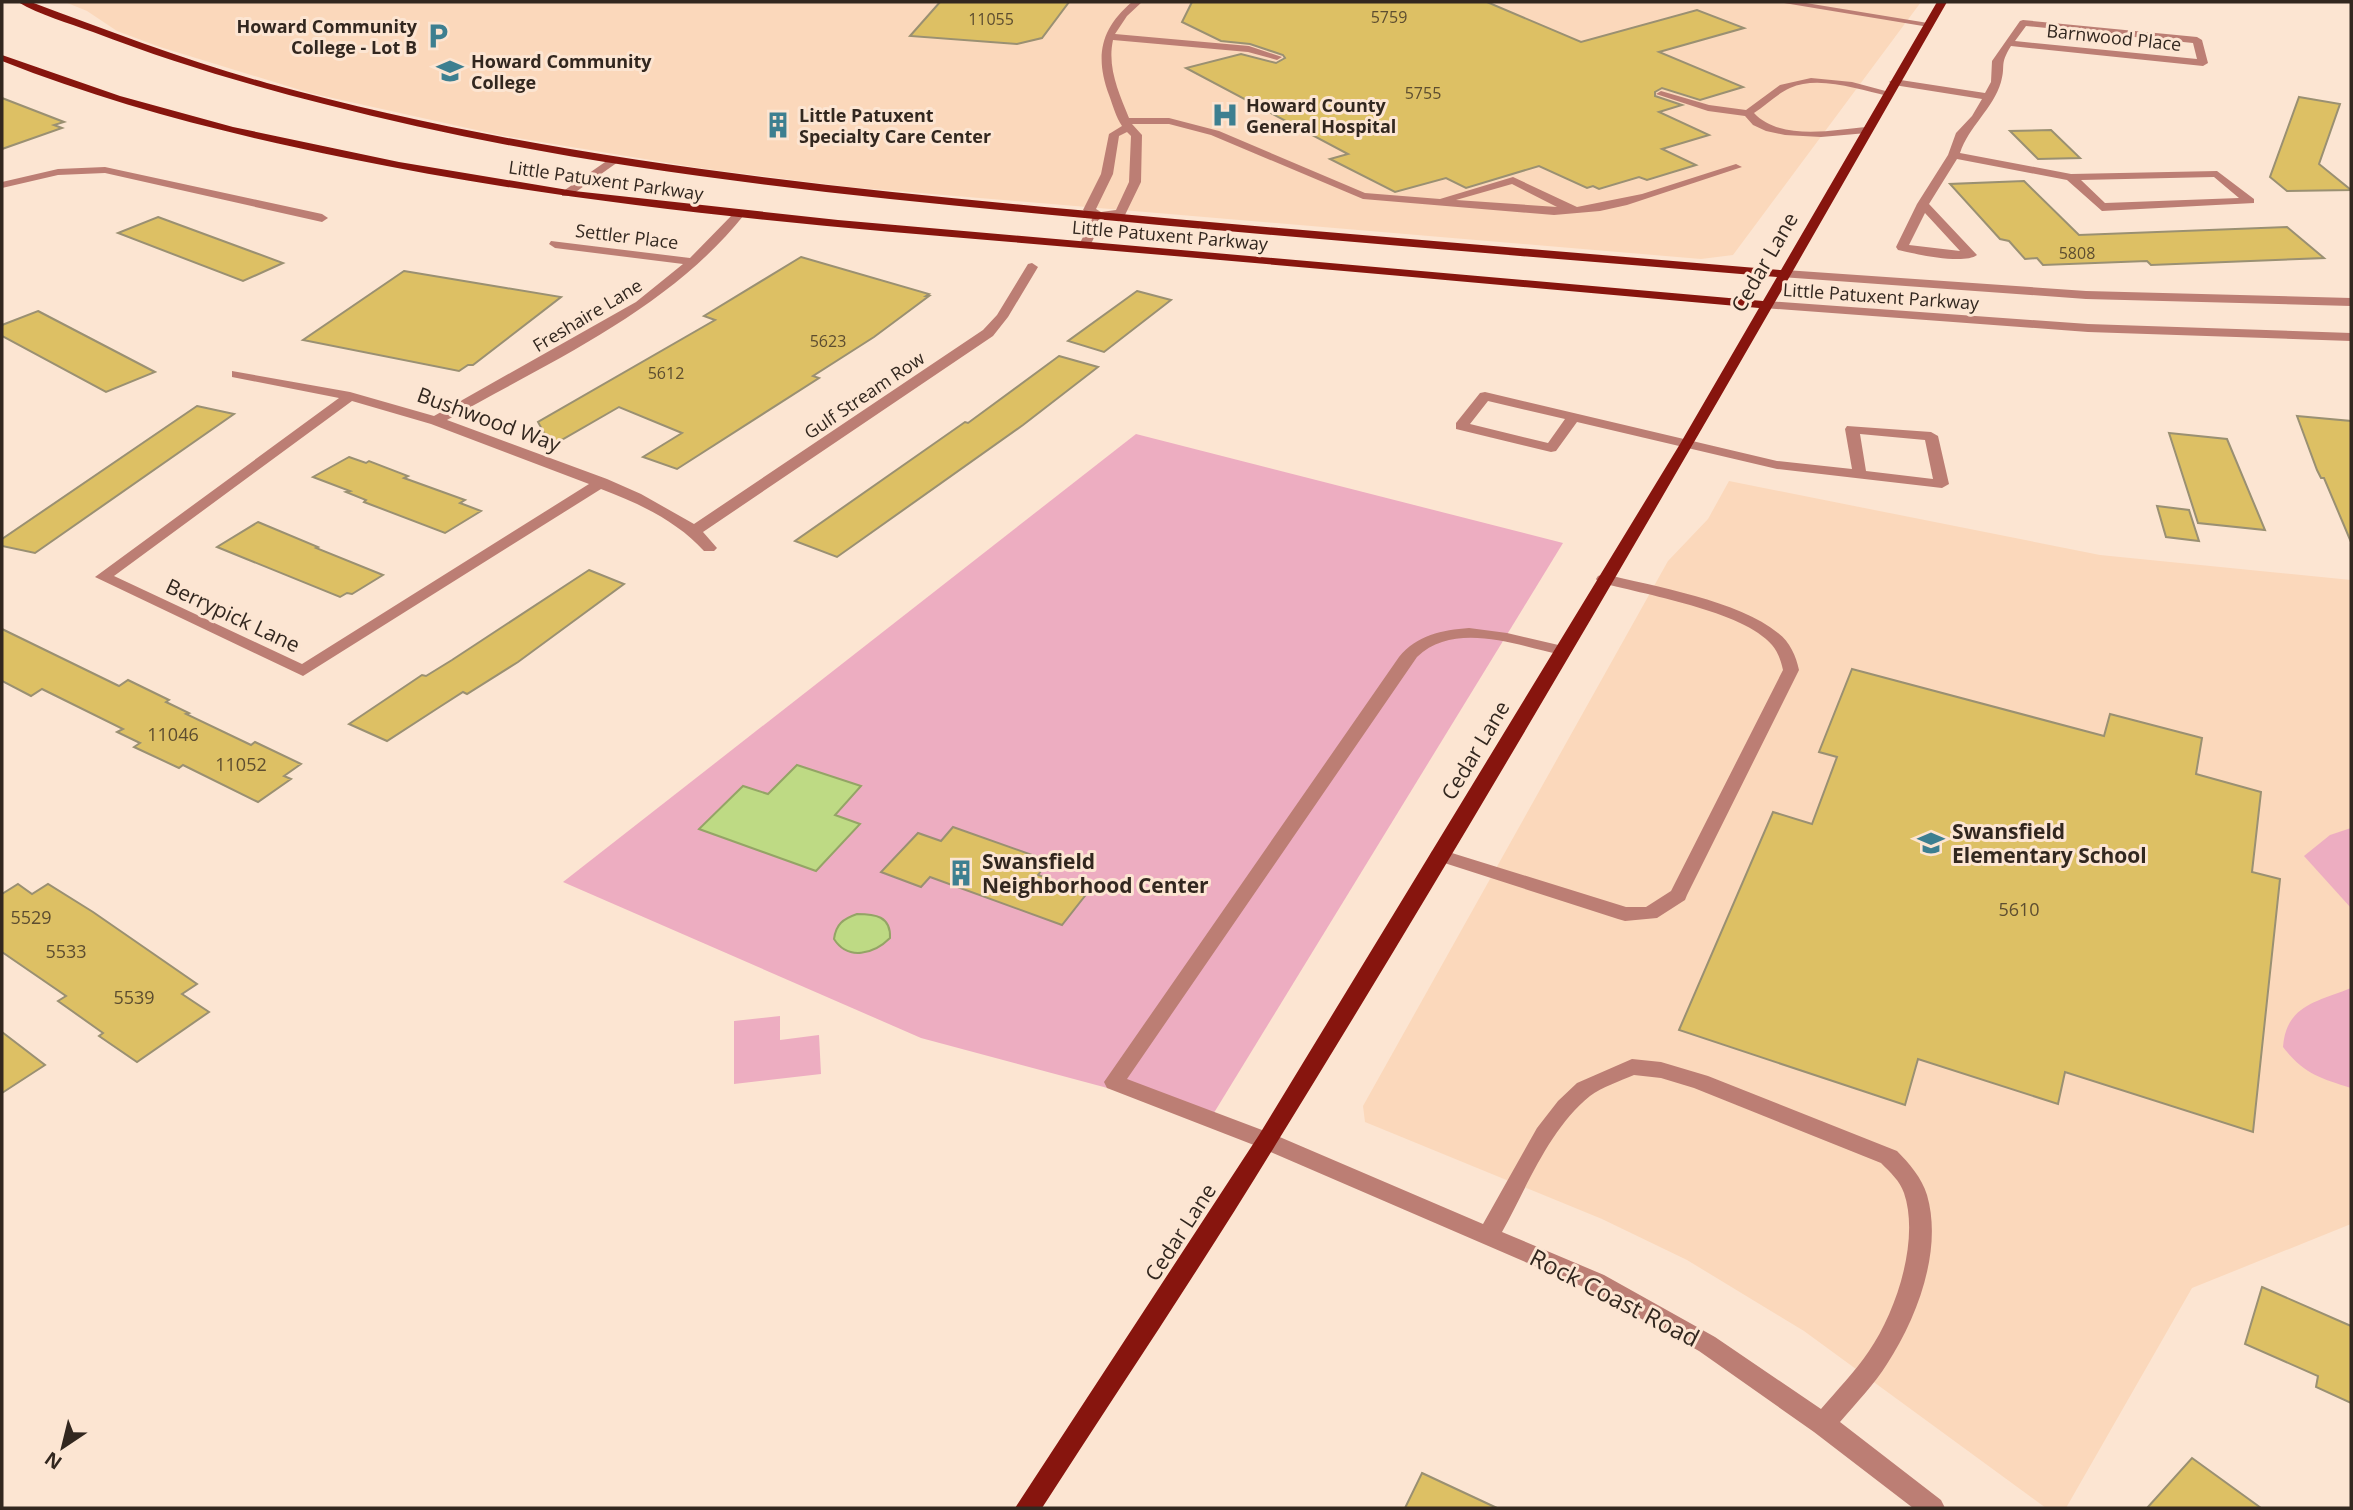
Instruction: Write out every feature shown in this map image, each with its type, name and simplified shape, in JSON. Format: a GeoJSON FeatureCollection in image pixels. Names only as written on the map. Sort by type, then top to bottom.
{"type":"FeatureCollection","features":[{"type":"Feature","properties":{"kind":"main road","name":"Little Patuxent Parkway"},"geometry":{"type":"LineString","coordinates":[[23,2],[175,59],[300,97],[433,129],[612,162],[842,192],[1785,274]]}},
{"type":"Feature","properties":{"kind":"main road"},"geometry":{"type":"LineString","coordinates":[[35,2],[45,11]]}},
{"type":"Feature","properties":{"kind":"main road","name":"Cedar Lane"},"geometry":{"type":"LineString","coordinates":[[1028,1508],[1267,1141],[1686,444],[1942,2]]}},
{"type":"Feature","properties":{"kind":"main road","name":"Little Patuxent Parkway"},"geometry":{"type":"LineString","coordinates":[[2,58],[119,99],[232,130],[363,160],[566,194],[738,215],[1767,305]]}},
{"type":"Feature","properties":{"kind":"street"},"geometry":{"type":"LineString","coordinates":[[1138,2],[1123,14],[1110,37],[1104,55],[1105,68],[1125,124],[1137,135],[1135,182],[1121,213],[1099,216],[1089,210],[1107,179],[1113,159],[1114,135],[1125,124],[1169,121],[1215,132],[1363,196],[1576,212],[1625,203],[1736,167]]}},
{"type":"Feature","properties":{"kind":"street"},"geometry":{"type":"LineString","coordinates":[[1783,2],[1929,24]]}},
{"type":"Feature","properties":{"kind":"street","name":"Barnwood Place"},"geometry":{"type":"LineString","coordinates":[[2023,23],[2197,40],[2203,63],[2034,46],[2008,43],[2023,23]]}},
{"type":"Feature","properties":{"kind":"street"},"geometry":{"type":"LineString","coordinates":[[1110,37],[1249,49],[1277,57]]}},
{"type":"Feature","properties":{"kind":"street"},"geometry":{"type":"LineString","coordinates":[[1923,204],[1971,255],[1934,253],[1902,247],[1923,204],[1954,155],[1961,133],[1976,118],[1996,82],[1997,61],[2008,43]]}},
{"type":"Feature","properties":{"kind":"street"},"geometry":{"type":"LineString","coordinates":[[1661,94],[1708,108],[1748,113],[1788,85],[1797,82],[1891,87],[1988,97]]}},
{"type":"Feature","properties":{"kind":"street"},"geometry":{"type":"LineString","coordinates":[[1748,113],[1751,119],[1764,126],[1785,132],[1816,134],[1867,130]]}},
{"type":"Feature","properties":{"kind":"street"},"geometry":{"type":"LineString","coordinates":[[1954,155],[2071,177],[2217,174],[2250,201],[2102,207],[2071,177]]}},
{"type":"Feature","properties":{"kind":"street"},"geometry":{"type":"LineString","coordinates":[[566,194],[612,162]]}},
{"type":"Feature","properties":{"kind":"street"},"geometry":{"type":"LineString","coordinates":[[2,185],[58,172],[105,170],[321,218]]}},
{"type":"Feature","properties":{"kind":"street"},"geometry":{"type":"LineString","coordinates":[[1435,202],[1513,180],[1576,212]]}},
{"type":"Feature","properties":{"kind":"street","name":"Freshaire Lane"},"geometry":{"type":"LineString","coordinates":[[436,421],[604,328],[669,284],[694,262],[738,215]]}},
{"type":"Feature","properties":{"kind":"street"},"geometry":{"type":"LineString","coordinates":[[1085,245],[1099,216]]}},
{"type":"Feature","properties":{"kind":"street","name":"Settler Place"},"geometry":{"type":"LineString","coordinates":[[555,244],[694,262]]}},
{"type":"Feature","properties":{"kind":"street","name":"Gulf Stream Row"},"geometry":{"type":"LineString","coordinates":[[694,531],[988,333],[1002,317],[1032,268]]}},
{"type":"Feature","properties":{"kind":"street","name":"Little Patuxent Parkway"},"geometry":{"type":"LineString","coordinates":[[1785,274],[2086,295],[2351,302]]}},
{"type":"Feature","properties":{"kind":"street","name":"Little Patuxent Parkway"},"geometry":{"type":"LineString","coordinates":[[1767,305],[2088,328],[2351,337]]}},
{"type":"Feature","properties":{"kind":"street","name":"Bushwood Way"},"geometry":{"type":"LineString","coordinates":[[237,374],[349,396],[436,421],[602,482],[636,497],[694,531],[709,548]]}},
{"type":"Feature","properties":{"kind":"street","name":"Berrypick Lane"},"geometry":{"type":"LineString","coordinates":[[349,396],[103,577],[303,671],[602,482]]}},
{"type":"Feature","properties":{"kind":"street"},"geometry":{"type":"LineString","coordinates":[[1574,417],[1551,448],[1461,426],[1485,396],[1777,464],[1860,476],[1942,484],[1931,436],[1852,429],[1860,476]]}},
{"type":"Feature","properties":{"kind":"street"},"geometry":{"type":"LineString","coordinates":[[1439,855],[1625,914],[1650,913],[1678,895],[1791,670],[1787,652],[1770,634],[1723,612],[1604,579]]}},
{"type":"Feature","properties":{"kind":"street","name":"Rock Coast Road"},"geometry":{"type":"LineString","coordinates":[[1561,650],[1480,633],[1433,638],[1415,649],[1393,676],[1114,1082],[1267,1141],[1596,1282],[1685,1332],[1823,1424],[1932,1508]]}},
{"type":"Feature","properties":{"kind":"street"},"geometry":{"type":"LineString","coordinates":[[1489,1234],[1545,1134],[1566,1107],[1584,1089],[1632,1067],[1661,1070],[1702,1082],[1889,1157],[1905,1173],[1916,1196],[1920,1228],[1914,1274],[1900,1315],[1879,1357],[1823,1424]]}},
{"type":"Feature","properties":{"kind":"shaded area","name":"Howard County General Hospital"},"geometry":{"type":"Polygon","coordinates":[[[65,2],[1921,2],[1733,255],[1701,259],[849,187],[699,168],[499,135],[310,93],[160,47],[117,31],[87,11],[65,2]]]}},
{"type":"Feature","properties":{"kind":"shaded area"},"geometry":{"type":"Polygon","coordinates":[[[1136,434],[1563,543],[1212,1116],[921,1038],[563,882],[1136,434]]]}},
{"type":"Feature","properties":{"kind":"shaded area","name":"Swansfield Elementary School"},"geometry":{"type":"Polygon","coordinates":[[[1729,481],[2100,555],[2351,580],[2351,1224],[2192,1288],[2066,1508],[2046,1508],[1804,1331],[1687,1260],[1602,1219],[1365,1122],[1363,1106],[1668,561],[1708,519],[1729,481]]]}},
{"type":"Feature","properties":{"kind":"shaded area"},"geometry":{"type":"Polygon","coordinates":[[[797,765],[861,786],[835,815],[860,824],[816,871],[699,829],[743,786],[768,794],[797,765]]]}},
{"type":"Feature","properties":{"kind":"shaded area"},"geometry":{"type":"Polygon","coordinates":[[[2351,828],[2351,908],[2304,856],[2330,835],[2351,828]]]}},
{"type":"Feature","properties":{"kind":"shaded area"},"geometry":{"type":"Polygon","coordinates":[[[857,914],[881,918],[888,925],[890,938],[884,944],[861,953],[854,953],[840,946],[834,939],[836,929],[844,920],[857,914]]]}},
{"type":"Feature","properties":{"kind":"shaded area"},"geometry":{"type":"Polygon","coordinates":[[[2351,988],[2351,1088],[2313,1074],[2283,1047],[2290,1022],[2305,1007],[2351,988]]]}},
{"type":"Feature","properties":{"kind":"shaded area"},"geometry":{"type":"Polygon","coordinates":[[[780,1016],[780,1040],[819,1035],[821,1074],[734,1084],[734,1021],[780,1016]]]}},
{"type":"Feature","properties":{"kind":"building"},"geometry":{"type":"Polygon","coordinates":[[[940,2],[1069,2],[1042,38],[1017,44],[910,36],[940,2]]]}},
{"type":"Feature","properties":{"kind":"building"},"geometry":{"type":"Polygon","coordinates":[[[1192,2],[1487,2],[1581,42],[1697,10],[1744,28],[1659,52],[1743,87],[1700,100],[1662,88],[1655,92],[1655,96],[1682,105],[1659,112],[1709,135],[1662,149],[1696,165],[1647,180],[1639,177],[1599,189],[1593,186],[1587,188],[1539,166],[1466,188],[1446,178],[1395,192],[1330,159],[1348,154],[1186,68],[1241,54],[1276,63],[1285,58],[1250,44],[1221,41],[1182,22],[1192,2]]]}},
{"type":"Feature","properties":{"kind":"building"},"geometry":{"type":"Polygon","coordinates":[[[2299,97],[2340,104],[2319,164],[2351,190],[2287,191],[2270,177],[2299,97]]]}},
{"type":"Feature","properties":{"kind":"building"},"geometry":{"type":"Polygon","coordinates":[[[2,98],[64,122],[54,125],[62,128],[2,149],[2,98]]]}},
{"type":"Feature","properties":{"kind":"building"},"geometry":{"type":"Polygon","coordinates":[[[2051,130],[2080,158],[2038,159],[2010,131],[2051,130]]]}},
{"type":"Feature","properties":{"kind":"building"},"geometry":{"type":"Polygon","coordinates":[[[2024,181],[2079,235],[2287,227],[2324,258],[2151,265],[2147,261],[2043,265],[2037,258],[2025,259],[2009,241],[2000,239],[1950,184],[2024,181]]]}},
{"type":"Feature","properties":{"kind":"building"},"geometry":{"type":"Polygon","coordinates":[[[158,217],[283,263],[243,281],[118,233],[158,217]]]}},
{"type":"Feature","properties":{"kind":"building"},"geometry":{"type":"Polygon","coordinates":[[[801,257],[929,296],[874,337],[813,376],[819,378],[677,469],[643,457],[682,433],[619,407],[551,446],[538,422],[715,320],[704,316],[801,257]]]}},
{"type":"Feature","properties":{"kind":"building"},"geometry":{"type":"Polygon","coordinates":[[[404,271],[561,297],[473,365],[459,371],[303,340],[404,271]]]}},
{"type":"Feature","properties":{"kind":"building"},"geometry":{"type":"Polygon","coordinates":[[[1137,291],[1171,300],[1104,352],[1068,341],[1137,291]]]}},
{"type":"Feature","properties":{"kind":"building"},"geometry":{"type":"Polygon","coordinates":[[[38,311],[155,372],[106,392],[2,336],[2,325],[38,311]]]}},
{"type":"Feature","properties":{"kind":"building"},"geometry":{"type":"Polygon","coordinates":[[[1059,356],[1098,367],[1023,425],[837,557],[795,541],[965,422],[968,423],[1059,356]]]}},
{"type":"Feature","properties":{"kind":"building"},"geometry":{"type":"Polygon","coordinates":[[[197,406],[234,414],[35,553],[2,546],[2,539],[197,406]]]}},
{"type":"Feature","properties":{"kind":"building"},"geometry":{"type":"Polygon","coordinates":[[[2297,416],[2351,421],[2351,542],[2324,478],[2321,478],[2317,470],[2297,416]]]}},
{"type":"Feature","properties":{"kind":"building"},"geometry":{"type":"Polygon","coordinates":[[[2169,433],[2227,439],[2265,530],[2198,523],[2169,433]]]}},
{"type":"Feature","properties":{"kind":"building"},"geometry":{"type":"Polygon","coordinates":[[[349,457],[366,463],[369,461],[408,476],[404,478],[465,500],[460,503],[481,511],[445,533],[364,502],[366,500],[346,492],[350,491],[313,477],[349,457]]]}},
{"type":"Feature","properties":{"kind":"building"},"geometry":{"type":"Polygon","coordinates":[[[2157,506],[2189,510],[2199,541],[2166,537],[2157,506]]]}},
{"type":"Feature","properties":{"kind":"building"},"geometry":{"type":"Polygon","coordinates":[[[258,522],[383,575],[352,594],[347,593],[340,597],[217,547],[258,522]]]}},
{"type":"Feature","properties":{"kind":"building"},"geometry":{"type":"Polygon","coordinates":[[[589,570],[624,584],[518,662],[467,694],[463,692],[387,741],[349,724],[422,675],[426,676],[452,660],[589,570]]]}},
{"type":"Feature","properties":{"kind":"building"},"geometry":{"type":"Polygon","coordinates":[[[2,629],[119,686],[128,680],[169,700],[166,702],[189,713],[186,714],[251,745],[255,742],[301,764],[284,776],[291,779],[258,802],[183,765],[179,768],[134,747],[140,743],[117,732],[123,729],[42,689],[31,696],[2,681],[2,629]]]}},
{"type":"Feature","properties":{"kind":"building"},"geometry":{"type":"Polygon","coordinates":[[[1852,669],[2104,736],[2110,714],[2202,738],[2196,774],[2261,792],[2252,872],[2280,879],[2253,1132],[2065,1072],[2058,1104],[1918,1059],[1905,1105],[1679,1030],[1773,812],[1812,824],[1837,757],[1819,752],[1852,669]]]}},
{"type":"Feature","properties":{"kind":"building","name":"Swansfield Neighborhood Center"},"geometry":{"type":"Polygon","coordinates":[[[953,827],[1049,861],[1038,875],[1088,892],[1062,925],[930,877],[921,887],[881,872],[918,833],[941,841],[953,827]]]}},
{"type":"Feature","properties":{"kind":"building"},"geometry":{"type":"Polygon","coordinates":[[[18,884],[32,894],[48,884],[93,912],[197,984],[182,994],[209,1012],[137,1062],[99,1036],[103,1033],[58,1001],[66,996],[2,952],[2,894],[18,884]]]}},
{"type":"Feature","properties":{"kind":"building"},"geometry":{"type":"Polygon","coordinates":[[[2,1032],[45,1065],[2,1093],[2,1032]]]}},
{"type":"Feature","properties":{"kind":"building"},"geometry":{"type":"Polygon","coordinates":[[[2262,1287],[2351,1326],[2351,1403],[2316,1387],[2318,1376],[2245,1344],[2262,1287]]]}},
{"type":"Feature","properties":{"kind":"building"},"geometry":{"type":"Polygon","coordinates":[[[2192,1458],[2261,1508],[2147,1508],[2192,1458]]]}},
{"type":"Feature","properties":{"kind":"building"},"geometry":{"type":"Polygon","coordinates":[[[1422,1473],[1497,1508],[1405,1508],[1422,1473]]]}},
{"type":"Feature","properties":{"kind":"place","name":"Howard Community College - Lot B"},"geometry":{"type":"Point","coordinates":[438,36]}},
{"type":"Feature","properties":{"kind":"place","name":"Howard Community College"},"geometry":{"type":"Point","coordinates":[450,71]}},
{"type":"Feature","properties":{"kind":"place","name":"Howard County General Hospital"},"geometry":{"type":"Point","coordinates":[1225,115]}},
{"type":"Feature","properties":{"kind":"place","name":"Little Patuxent Specialty Care Center"},"geometry":{"type":"Point","coordinates":[778,125]}},
{"type":"Feature","properties":{"kind":"place","name":"Swansfield Elementary School"},"geometry":{"type":"Point","coordinates":[1931,843]}},
{"type":"Feature","properties":{"kind":"place","name":"Swansfield Neighborhood Center"},"geometry":{"type":"Point","coordinates":[961,873]}}]}
